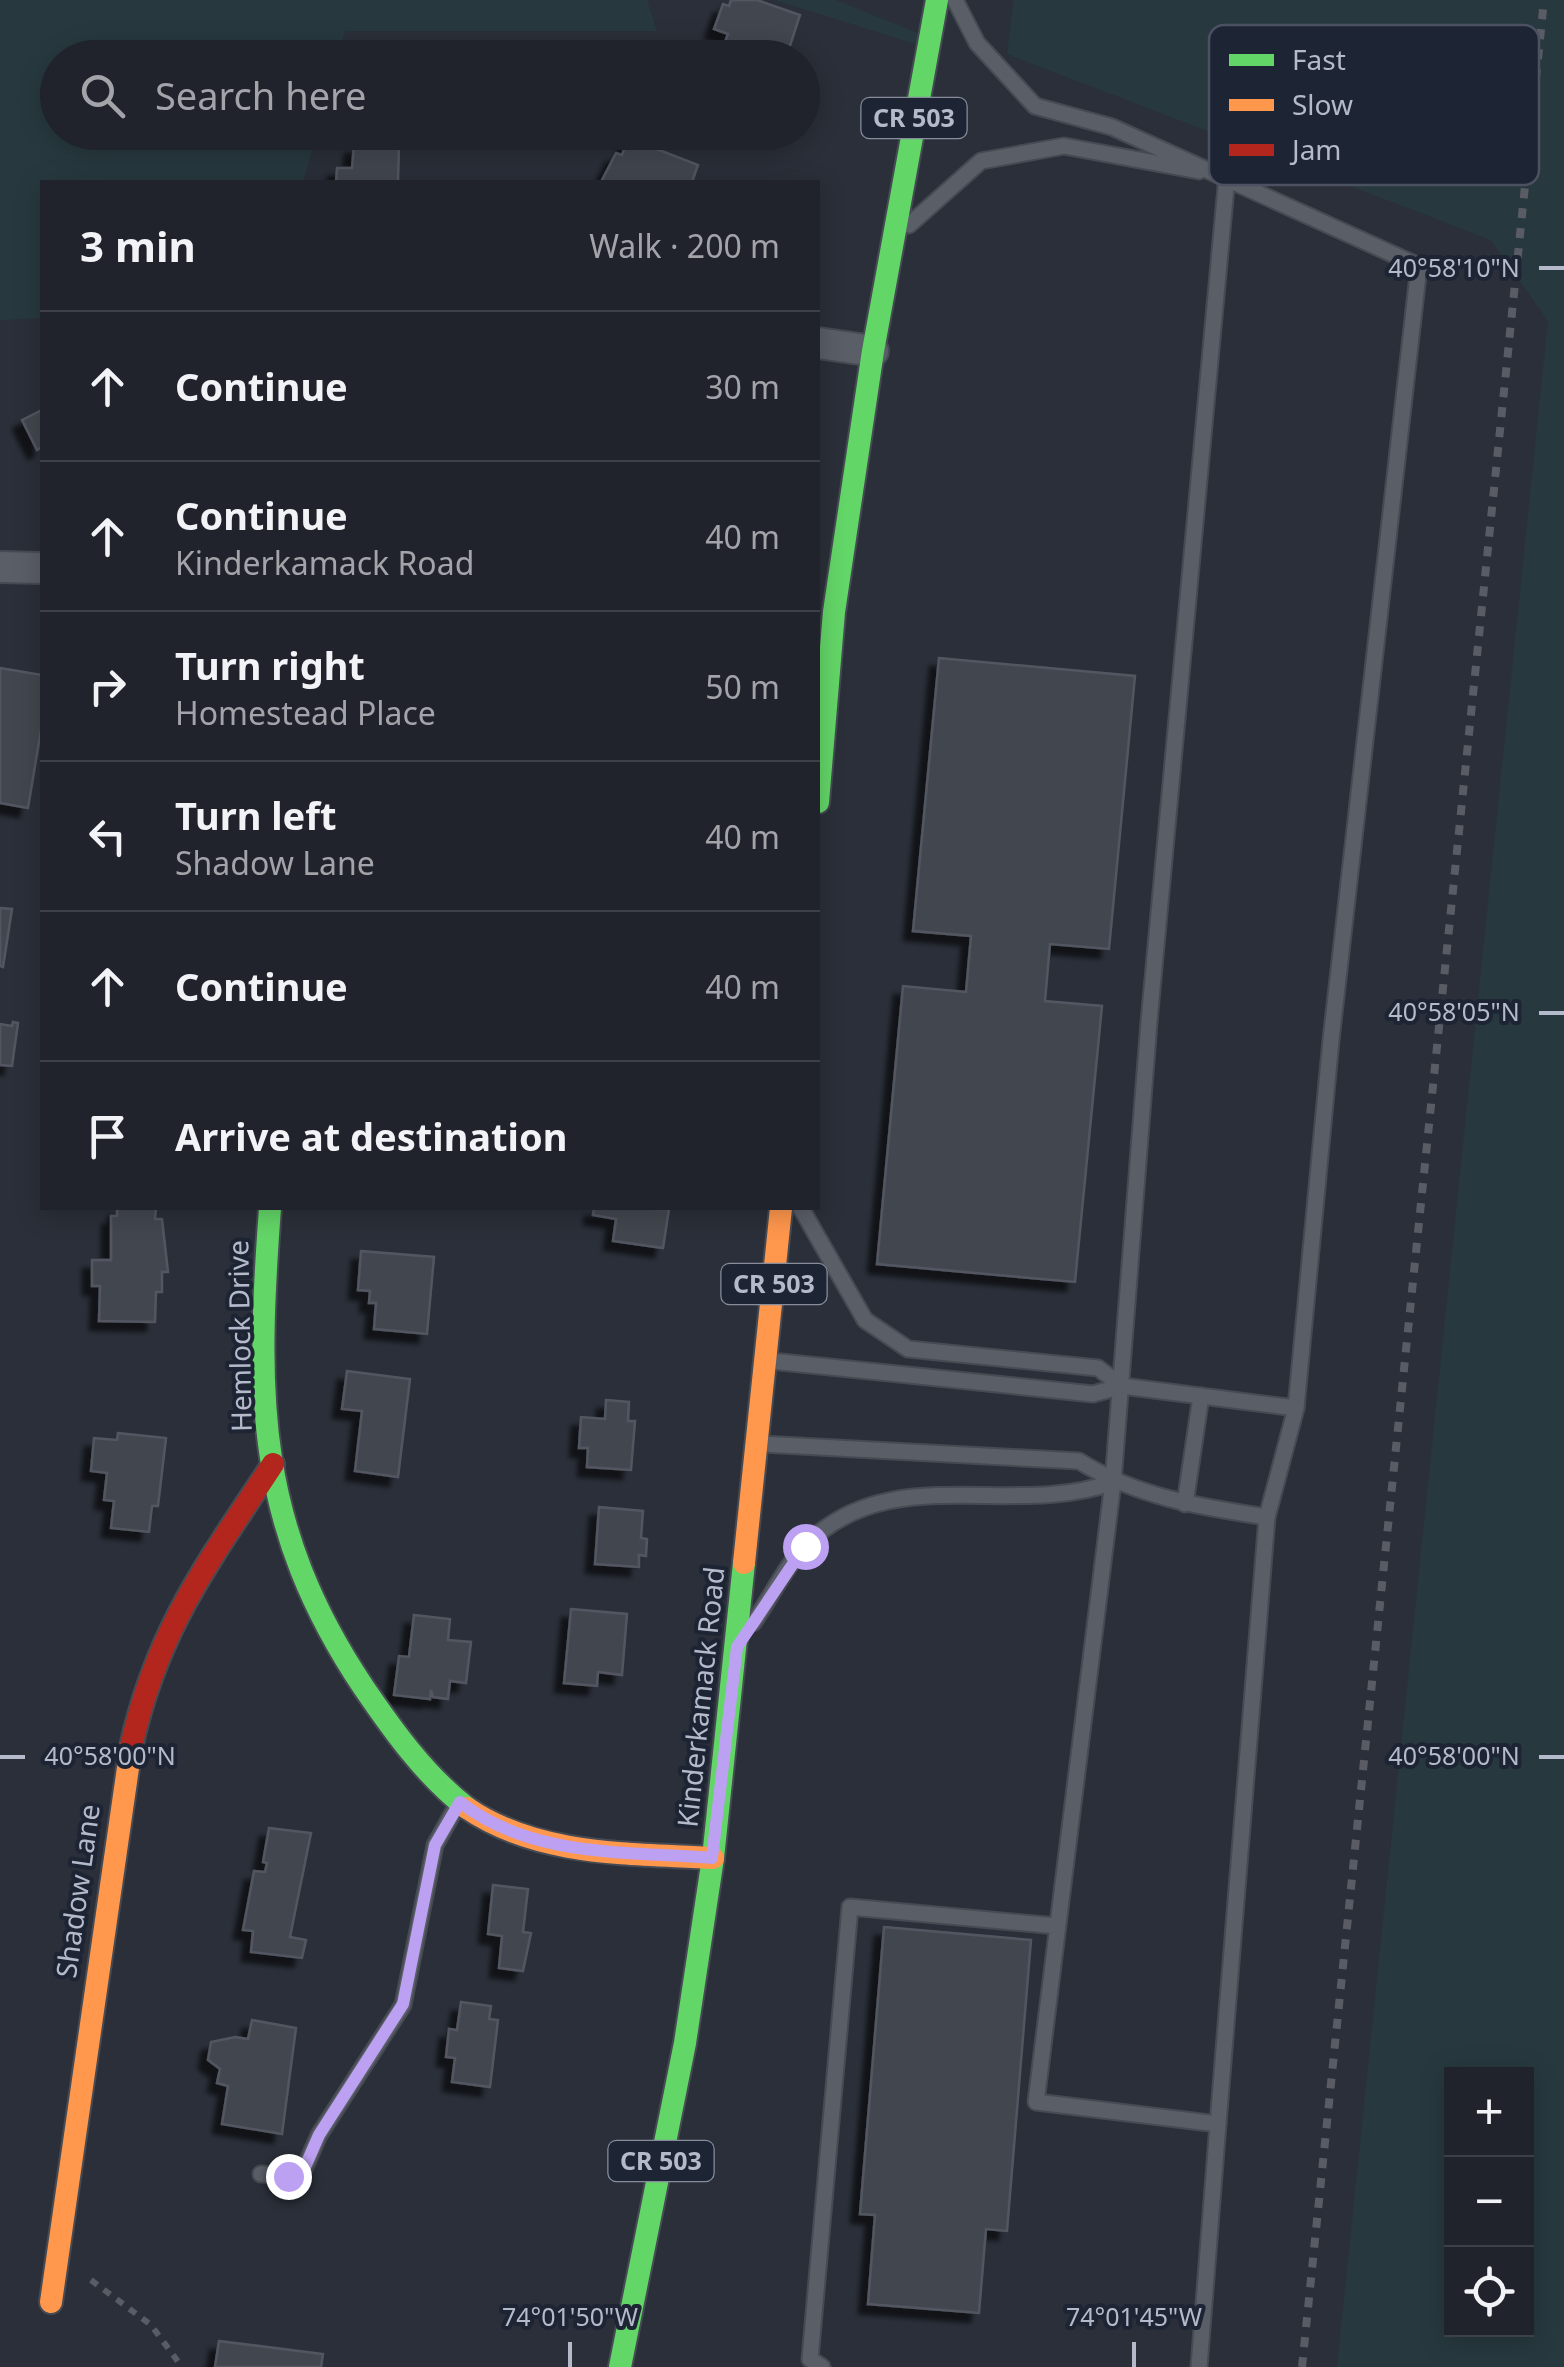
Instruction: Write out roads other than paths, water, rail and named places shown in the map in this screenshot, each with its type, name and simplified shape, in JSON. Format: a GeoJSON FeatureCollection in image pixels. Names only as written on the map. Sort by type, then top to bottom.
{"type":"FeatureCollection","features":[{"type":"Feature","properties":{"kind":"main road","name":"CR 503"},"geometry":{"type":"LineString","coordinates":[[820,778],[834,612],[872,351],[937,0]]}},
{"type":"Feature","properties":{"kind":"main road","name":"Hemlock Drive"},"geometry":{"type":"LineString","coordinates":[[270,1210],[266,1388],[273,1464],[291,1552],[349,1666],[405,1748],[460,1802],[508,1830],[550,1845],[712,1858]]}},
{"type":"Feature","properties":{"kind":"main road","name":"Kinderkamack Road"},"geometry":{"type":"LineString","coordinates":[[620,2367],[684,2043],[712,1858],[782,1210]]}},
{"type":"Feature","properties":{"kind":"main road","name":"Shadow Lane"},"geometry":{"type":"LineString","coordinates":[[52,2302],[126,1770],[145,1682],[180,1605],[273,1464]]}},
{"type":"Feature","properties":{"kind":"street"},"geometry":{"type":"LineString","coordinates":[[820,343],[872,351]]}},
{"type":"Feature","properties":{"kind":"street"},"geometry":{"type":"LineString","coordinates":[[0,566],[40,568]]}},
{"type":"Feature","properties":{"kind":"lane"},"geometry":{"type":"LineString","coordinates":[[955,0],[976,44],[1035,106],[1112,127],[1209,168]]}},
{"type":"Feature","properties":{"kind":"lane"},"geometry":{"type":"LineString","coordinates":[[894,238],[982,162],[1064,146],[1209,173]]}},
{"type":"Feature","properties":{"kind":"lane"},"geometry":{"type":"LineString","coordinates":[[1218,2124],[1036,2102],[1113,1482],[1149,1022],[1226,185]]}},
{"type":"Feature","properties":{"kind":"lane"},"geometry":{"type":"LineString","coordinates":[[1198,2367],[1266,1517],[1296,1408],[1331,1040],[1419,266],[1246,185]]}},
{"type":"Feature","properties":{"kind":"lane"},"geometry":{"type":"LineString","coordinates":[[801,1210],[865,1320],[908,1349],[1098,1368],[1122,1386]]}},
{"type":"Feature","properties":{"kind":"lane"},"geometry":{"type":"LineString","coordinates":[[766,1360],[1093,1394],[1122,1386],[1296,1408]]}},
{"type":"Feature","properties":{"kind":"lane"},"geometry":{"type":"LineString","coordinates":[[1185,1504],[1201,1396]]}},
{"type":"Feature","properties":{"kind":"lane"},"geometry":{"type":"LineString","coordinates":[[758,1444],[1079,1461],[1113,1482],[1185,1504],[1266,1517]]}},
{"type":"Feature","properties":{"kind":"lane"},"geometry":{"type":"LineString","coordinates":[[737,1647],[805,1546],[858,1507],[909,1496],[1078,1495],[1113,1482]]}},
{"type":"Feature","properties":{"kind":"lane"},"geometry":{"type":"LineString","coordinates":[[261,2174],[288,2176],[305,2167],[319,2135],[403,2004],[435,1845],[460,1802]]}},
{"type":"Feature","properties":{"kind":"lane"},"geometry":{"type":"LineString","coordinates":[[822,2367],[810,2359],[850,1907],[1056,1926]]}},
{"type":"Feature","properties":{"kind":"railway"},"geometry":{"type":"LineString","coordinates":[[1539,49],[1544,0]]}},
{"type":"Feature","properties":{"kind":"railway"},"geometry":{"type":"LineString","coordinates":[[1302,2367],[1525,185]]}}]}
